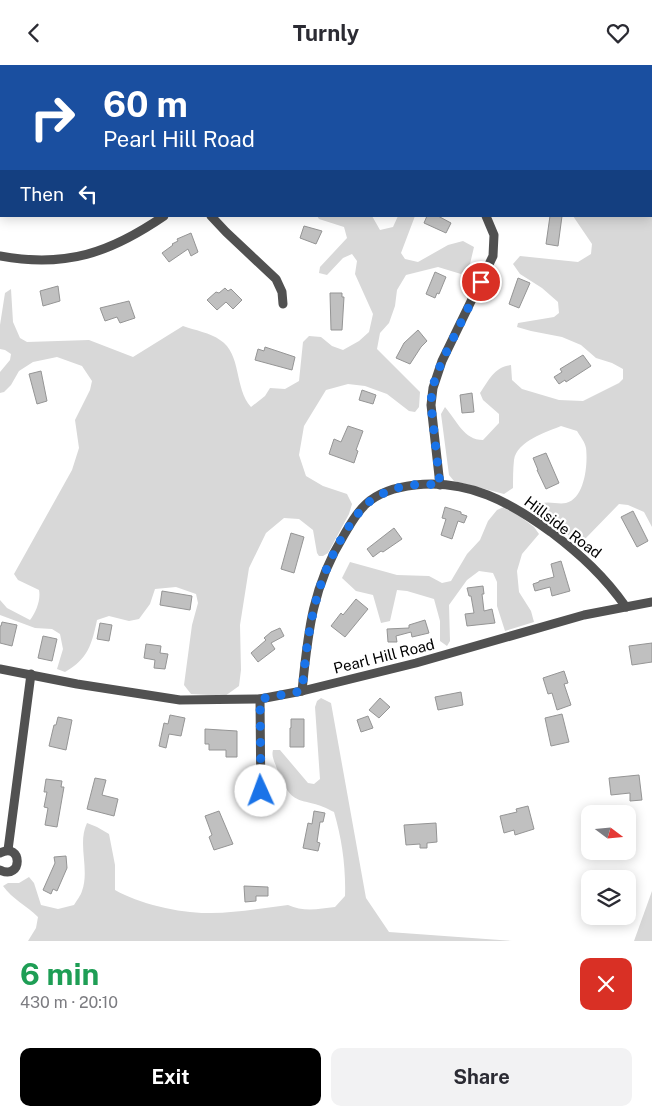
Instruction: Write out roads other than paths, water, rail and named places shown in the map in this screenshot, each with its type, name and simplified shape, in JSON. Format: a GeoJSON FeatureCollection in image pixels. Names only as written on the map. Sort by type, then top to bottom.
{"type":"FeatureCollection","features":[{"type":"Feature","properties":{"kind":"street"},"geometry":{"type":"LineString","coordinates":[[0,256],[41,260],[81,257],[122,243],[162,217]]}},
{"type":"Feature","properties":{"kind":"street"},"geometry":{"type":"LineString","coordinates":[[212,217],[276,279],[282,292],[284,304]]}},
{"type":"Feature","properties":{"kind":"street"},"geometry":{"type":"LineString","coordinates":[[440,485],[431,405],[432,388],[442,361],[493,256],[494,235],[486,217]]}},
{"type":"Feature","properties":{"kind":"street","name":"Hillside Road"},"geometry":{"type":"LineString","coordinates":[[302,691],[308,635],[318,591],[330,560],[351,524],[366,504],[385,492],[409,486],[440,485],[491,495],[526,514],[570,546],[596,569],[626,607]]}},
{"type":"Feature","properties":{"kind":"street","name":"Pearl Hill Road"},"geometry":{"type":"LineString","coordinates":[[0,669],[77,684],[180,700],[260,699],[302,691],[451,653],[584,615],[652,602]]}},
{"type":"Feature","properties":{"kind":"street"},"geometry":{"type":"LineString","coordinates":[[0,870],[10,872],[17,864],[16,856],[13,852],[4,852],[31,674]]}},
{"type":"Feature","properties":{"kind":"street"},"geometry":{"type":"LineString","coordinates":[[260,699],[261,807]]}}]}
